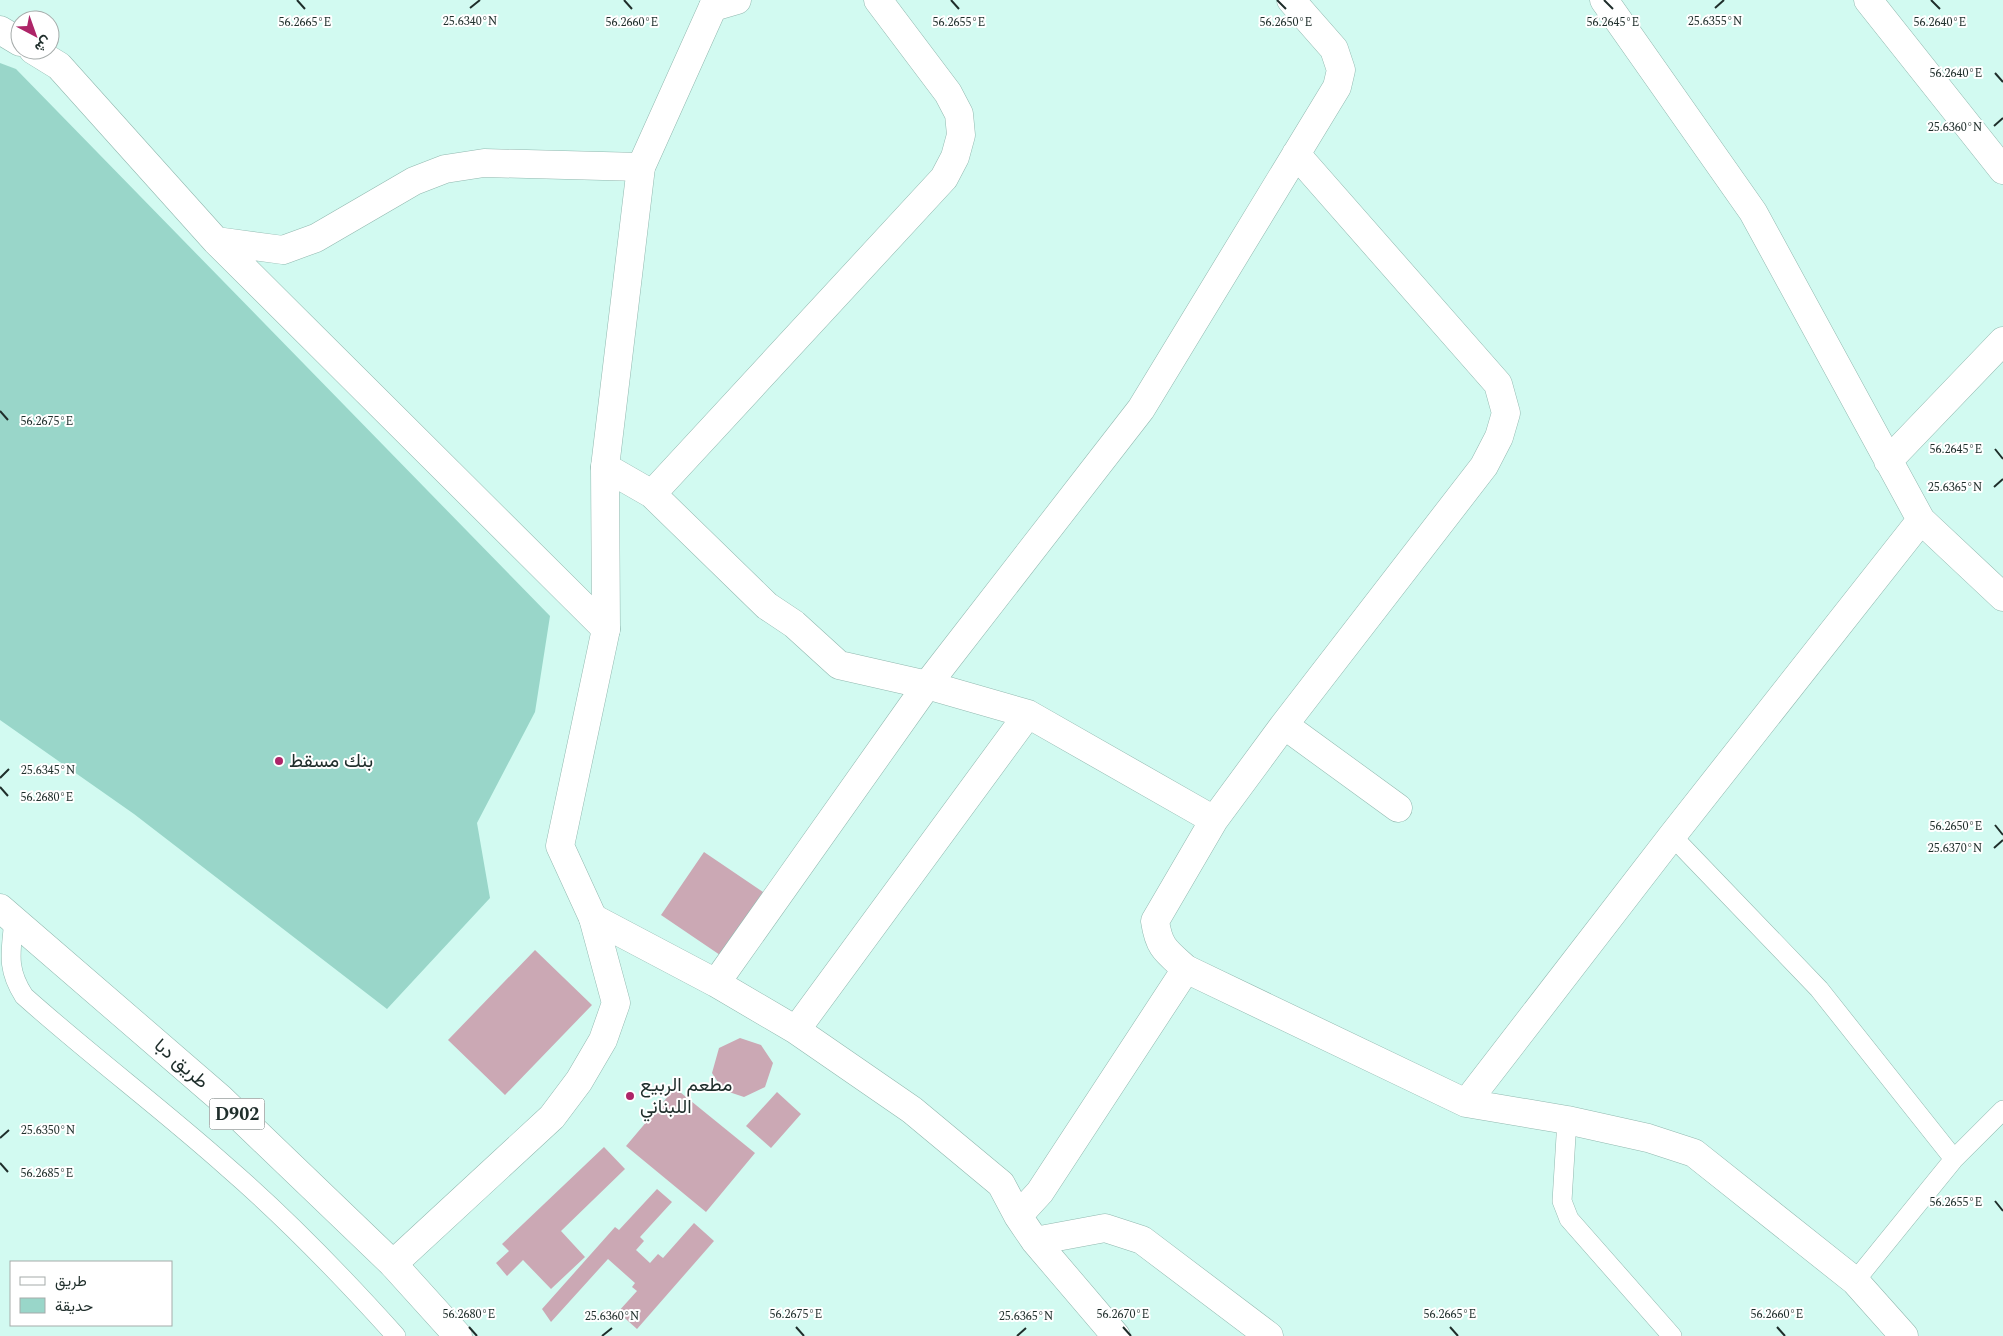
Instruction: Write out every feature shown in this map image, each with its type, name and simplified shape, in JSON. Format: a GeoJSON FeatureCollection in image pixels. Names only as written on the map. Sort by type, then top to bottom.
{"type":"FeatureCollection","features":[{"type":"Feature","properties":{"kind":"street"},"geometry":{"type":"LineString","coordinates":[[652,494],[944,178],[955,157],[961,135],[959,114],[948,93],[878,0]]}},
{"type":"Feature","properties":{"kind":"street"},"geometry":{"type":"LineString","coordinates":[[716,983],[927,685],[1142,409],[1337,87],[1340,70],[1334,49],[1291,0]]}},
{"type":"Feature","properties":{"kind":"street"},"geometry":{"type":"LineString","coordinates":[[1604,0],[1753,212],[1921,520],[2003,597]]}},
{"type":"Feature","properties":{"kind":"street"},"geometry":{"type":"LineString","coordinates":[[1868,0],[2003,170]]}},
{"type":"Feature","properties":{"kind":"street"},"geometry":{"type":"LineString","coordinates":[[393,1264],[552,1117],[579,1081],[603,1040],[616,1003],[593,918],[560,846],[606,630],[605,467],[641,167],[722,2]]}},
{"type":"Feature","properties":{"kind":"street"},"geometry":{"type":"LineString","coordinates":[[49,60],[59,66],[216,240],[606,630]]}},
{"type":"Feature","properties":{"kind":"street"},"geometry":{"type":"LineString","coordinates":[[1296,154],[1498,384],[1506,413],[1499,437],[1484,466],[1284,725],[1214,820],[1155,921],[1157,938],[1164,950],[1186,969],[1466,1103],[1567,1120],[1648,1138],[1694,1153],[1855,1282],[1904,1336]]}},
{"type":"Feature","properties":{"kind":"street"},"geometry":{"type":"LineString","coordinates":[[216,240],[283,250],[316,238],[414,180],[445,169],[484,163],[641,167]]}},
{"type":"Feature","properties":{"kind":"street"},"geometry":{"type":"LineString","coordinates":[[1888,461],[2003,341]]}},
{"type":"Feature","properties":{"kind":"street"},"geometry":{"type":"LineString","coordinates":[[605,467],[652,494],[767,606],[794,624],[838,665],[927,685],[1028,714],[1214,820]]}},
{"type":"Feature","properties":{"kind":"street"},"geometry":{"type":"LineString","coordinates":[[1466,1103],[1672,836],[1921,520]]}},
{"type":"Feature","properties":{"kind":"street"},"geometry":{"type":"LineString","coordinates":[[796,1030],[1028,714]]}},
{"type":"Feature","properties":{"kind":"street"},"geometry":{"type":"LineString","coordinates":[[1284,725],[1398,808]]}},
{"type":"Feature","properties":{"kind":"street","name":"طريق دبا"},"geometry":{"type":"LineString","coordinates":[[7,914],[220,1098],[393,1264],[458,1336]]}},
{"type":"Feature","properties":{"kind":"street"},"geometry":{"type":"LineString","coordinates":[[593,918],[716,983],[796,1030],[912,1110],[1001,1184],[1018,1216],[1035,1241],[1116,1336]]}},
{"type":"Feature","properties":{"kind":"street"},"geometry":{"type":"LineString","coordinates":[[1018,1216],[1040,1192],[1186,969]]}},
{"type":"Feature","properties":{"kind":"street"},"geometry":{"type":"LineString","coordinates":[[1035,1241],[1105,1228],[1142,1240],[1269,1336]]}},
{"type":"Feature","properties":{"kind":"lane"},"geometry":{"type":"LineString","coordinates":[[1672,836],[1819,989],[1954,1159]]}},
{"type":"Feature","properties":{"kind":"lane"},"geometry":{"type":"LineString","coordinates":[[7,914],[11,967],[16,982],[24,996],[229,1168],[314,1249],[396,1336]]}},
{"type":"Feature","properties":{"kind":"lane"},"geometry":{"type":"LineString","coordinates":[[1855,1282],[1954,1159],[2003,1110]]}},
{"type":"Feature","properties":{"kind":"lane"},"geometry":{"type":"LineString","coordinates":[[1567,1120],[1562,1201],[1569,1219],[1672,1336]]}},
{"type":"Feature","properties":{"kind":"green space"},"geometry":{"type":"Polygon","coordinates":[[[0,63],[16,69],[550,616],[535,712],[477,823],[490,898],[387,1009],[134,814],[0,720],[0,63]]]}},
{"type":"Feature","properties":{"kind":"building"},"geometry":{"type":"Polygon","coordinates":[[[704,852],[763,892],[720,955],[661,915],[704,852]]]}},
{"type":"Feature","properties":{"kind":"building"},"geometry":{"type":"Polygon","coordinates":[[[535,950],[592,1005],[505,1095],[448,1040],[535,950]]]}},
{"type":"Feature","properties":{"kind":"building"},"geometry":{"type":"Polygon","coordinates":[[[740,1038],[761,1045],[773,1063],[765,1087],[744,1097],[723,1090],[712,1073],[719,1048],[740,1038]]]}},
{"type":"Feature","properties":{"kind":"building"},"geometry":{"type":"Polygon","coordinates":[[[675,1088],[755,1153],[706,1212],[626,1146],[675,1088]]]}},
{"type":"Feature","properties":{"kind":"building"},"geometry":{"type":"Polygon","coordinates":[[[777,1092],[801,1114],[771,1148],[746,1126],[777,1092]]]}},
{"type":"Feature","properties":{"kind":"building"},"geometry":{"type":"Polygon","coordinates":[[[604,1147],[625,1169],[561,1231],[585,1257],[551,1289],[523,1260],[507,1276],[496,1263],[509,1251],[502,1244],[604,1147]]]}},
{"type":"Feature","properties":{"kind":"building"},"geometry":{"type":"Polygon","coordinates":[[[657,1189],[672,1202],[640,1237],[644,1241],[636,1250],[650,1263],[658,1254],[663,1258],[694,1223],[714,1241],[637,1329],[618,1312],[637,1291],[632,1287],[635,1283],[608,1259],[551,1322],[542,1309],[615,1227],[619,1230],[657,1189]]]}},
{"type":"Feature","properties":{"kind":"place","name":"بنك مسقط"},"geometry":{"type":"Point","coordinates":[279,761]}},
{"type":"Feature","properties":{"kind":"place","name":"مطعم الربيع اللبناني"},"geometry":{"type":"Point","coordinates":[630,1096]}}]}
